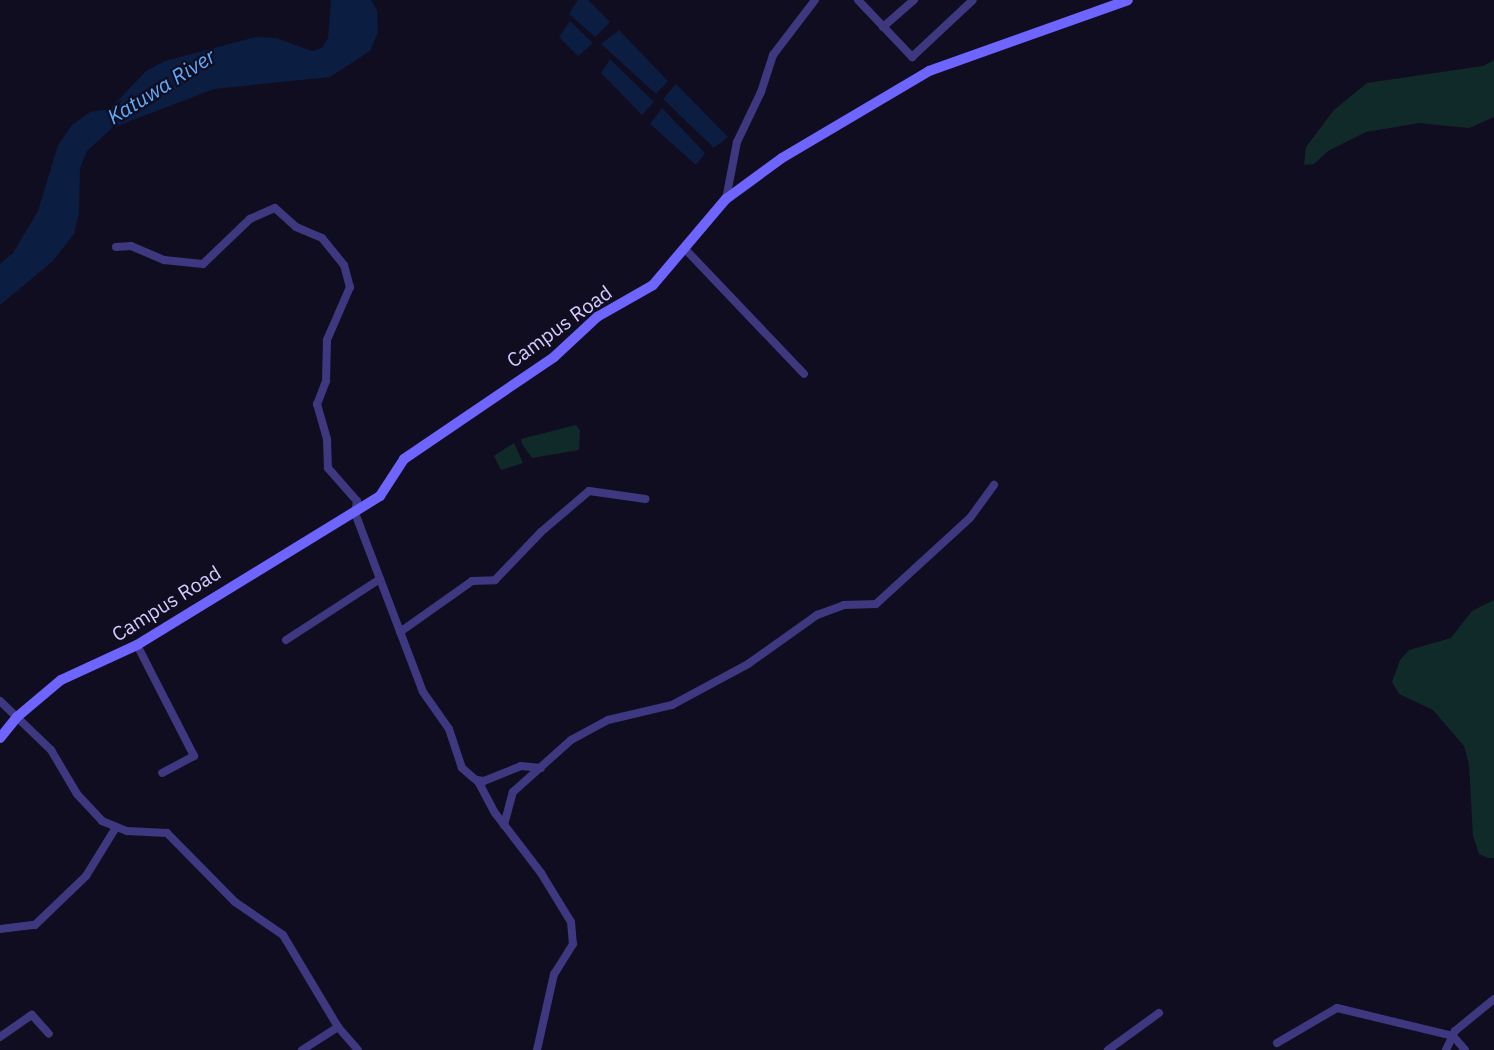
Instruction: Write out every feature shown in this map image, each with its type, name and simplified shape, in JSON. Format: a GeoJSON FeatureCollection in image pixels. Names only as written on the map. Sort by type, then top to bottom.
{"type":"FeatureCollection","features":[{"type":"Feature","properties":{"kind":"street"},"geometry":{"type":"LineString","coordinates":[[726,199],[737,142],[761,92],[773,55],[815,0]]}},
{"type":"Feature","properties":{"kind":"street"},"geometry":{"type":"LineString","coordinates":[[858,0],[912,57],[973,0]]}},
{"type":"Feature","properties":{"kind":"street"},"geometry":{"type":"LineString","coordinates":[[882,27],[914,0]]}},
{"type":"Feature","properties":{"kind":"street","name":"Campus Road"},"geometry":{"type":"LineString","coordinates":[[0,738],[17,717],[61,680],[137,645],[238,580],[355,513],[380,496],[404,459],[554,357],[597,317],[653,285],[686,250],[726,199],[782,158],[928,71],[1128,0]]}},
{"type":"Feature","properties":{"kind":"street"},"geometry":{"type":"LineString","coordinates":[[116,247],[132,246],[164,260],[203,264],[250,219],[275,208],[296,227],[322,238],[344,265],[350,284],[327,340],[326,381],[317,405],[327,440],[328,468],[357,501],[355,513],[423,692],[449,729],[462,768],[476,780],[504,825],[541,873],[572,922],[573,944],[554,974],[537,1050]]}},
{"type":"Feature","properties":{"kind":"street"},"geometry":{"type":"LineString","coordinates":[[686,250],[804,374]]}},
{"type":"Feature","properties":{"kind":"street"},"geometry":{"type":"LineString","coordinates":[[504,825],[513,792],[571,740],[608,720],[672,705],[748,664],[817,615],[844,605],[876,604],[970,518],[994,485]]}},
{"type":"Feature","properties":{"kind":"street"},"geometry":{"type":"LineString","coordinates":[[400,632],[472,581],[495,580],[549,524],[589,491],[597,489],[645,499]]}},
{"type":"Feature","properties":{"kind":"street"},"geometry":{"type":"LineString","coordinates":[[286,640],[380,579]]}},
{"type":"Feature","properties":{"kind":"street"},"geometry":{"type":"LineString","coordinates":[[137,645],[194,756],[162,773]]}},
{"type":"Feature","properties":{"kind":"street"},"geometry":{"type":"LineString","coordinates":[[0,701],[51,750],[92,812],[115,829],[166,832],[235,902],[283,935],[338,1027],[358,1050]]}},
{"type":"Feature","properties":{"kind":"street"},"geometry":{"type":"LineString","coordinates":[[476,780],[484,781],[522,766],[541,768]]}},
{"type":"Feature","properties":{"kind":"street"},"geometry":{"type":"LineString","coordinates":[[0,930],[35,925],[86,876],[115,829]]}},
{"type":"Feature","properties":{"kind":"street"},"geometry":{"type":"LineString","coordinates":[[1446,1050],[1453,1036],[1494,999]]}},
{"type":"Feature","properties":{"kind":"street"},"geometry":{"type":"LineString","coordinates":[[1277,1043],[1337,1008],[1453,1036],[1465,1050]]}},
{"type":"Feature","properties":{"kind":"street"},"geometry":{"type":"LineString","coordinates":[[1108,1050],[1159,1013]]}},
{"type":"Feature","properties":{"kind":"street"},"geometry":{"type":"LineString","coordinates":[[0,1037],[32,1015],[49,1034]]}},
{"type":"Feature","properties":{"kind":"street"},"geometry":{"type":"LineString","coordinates":[[302,1050],[338,1027]]}},
{"type":"Feature","properties":{"kind":"green space"},"geometry":{"type":"Polygon","coordinates":[[[1494,60],[1494,117],[1469,128],[1419,123],[1366,132],[1328,151],[1314,164],[1304,165],[1306,147],[1334,110],[1367,83],[1483,66],[1494,60]]]}},
{"type":"Feature","properties":{"kind":"green space"},"geometry":{"type":"Polygon","coordinates":[[[576,425],[580,430],[579,450],[532,458],[522,444],[521,439],[576,425]]]}},
{"type":"Feature","properties":{"kind":"green space"},"geometry":{"type":"Polygon","coordinates":[[[514,443],[523,463],[501,470],[494,456],[514,443]]]}},
{"type":"Feature","properties":{"kind":"green space"},"geometry":{"type":"Polygon","coordinates":[[[1494,600],[1494,858],[1488,858],[1479,854],[1473,836],[1469,764],[1464,746],[1433,710],[1399,694],[1392,682],[1400,660],[1409,650],[1451,638],[1472,611],[1494,600]]]}},
{"type":"Feature","properties":{"kind":"water","name":"Katuwa River"},"geometry":{"type":"Polygon","coordinates":[[[331,0],[371,0],[377,10],[378,32],[370,51],[330,77],[214,89],[112,128],[87,151],[80,168],[79,214],[74,234],[52,262],[0,305],[0,264],[13,253],[38,211],[58,145],[72,125],[90,112],[110,109],[146,71],[165,61],[256,37],[276,38],[312,51],[322,48],[328,38],[331,0]]]}},
{"type":"Feature","properties":{"kind":"water"},"geometry":{"type":"Polygon","coordinates":[[[578,0],[588,0],[610,22],[595,37],[569,14],[578,0]]]}},
{"type":"Feature","properties":{"kind":"water"},"geometry":{"type":"Polygon","coordinates":[[[570,21],[593,43],[578,56],[559,37],[570,21]]]}},
{"type":"Feature","properties":{"kind":"water"},"geometry":{"type":"Polygon","coordinates":[[[619,30],[668,81],[656,94],[601,44],[619,30]]]}},
{"type":"Feature","properties":{"kind":"water"},"geometry":{"type":"Polygon","coordinates":[[[610,59],[654,102],[642,115],[601,73],[610,59]]]}},
{"type":"Feature","properties":{"kind":"water"},"geometry":{"type":"Polygon","coordinates":[[[676,84],[728,137],[714,148],[663,99],[676,84]]]}},
{"type":"Feature","properties":{"kind":"water"},"geometry":{"type":"Polygon","coordinates":[[[662,108],[705,153],[696,165],[650,124],[662,108]]]}}]}
